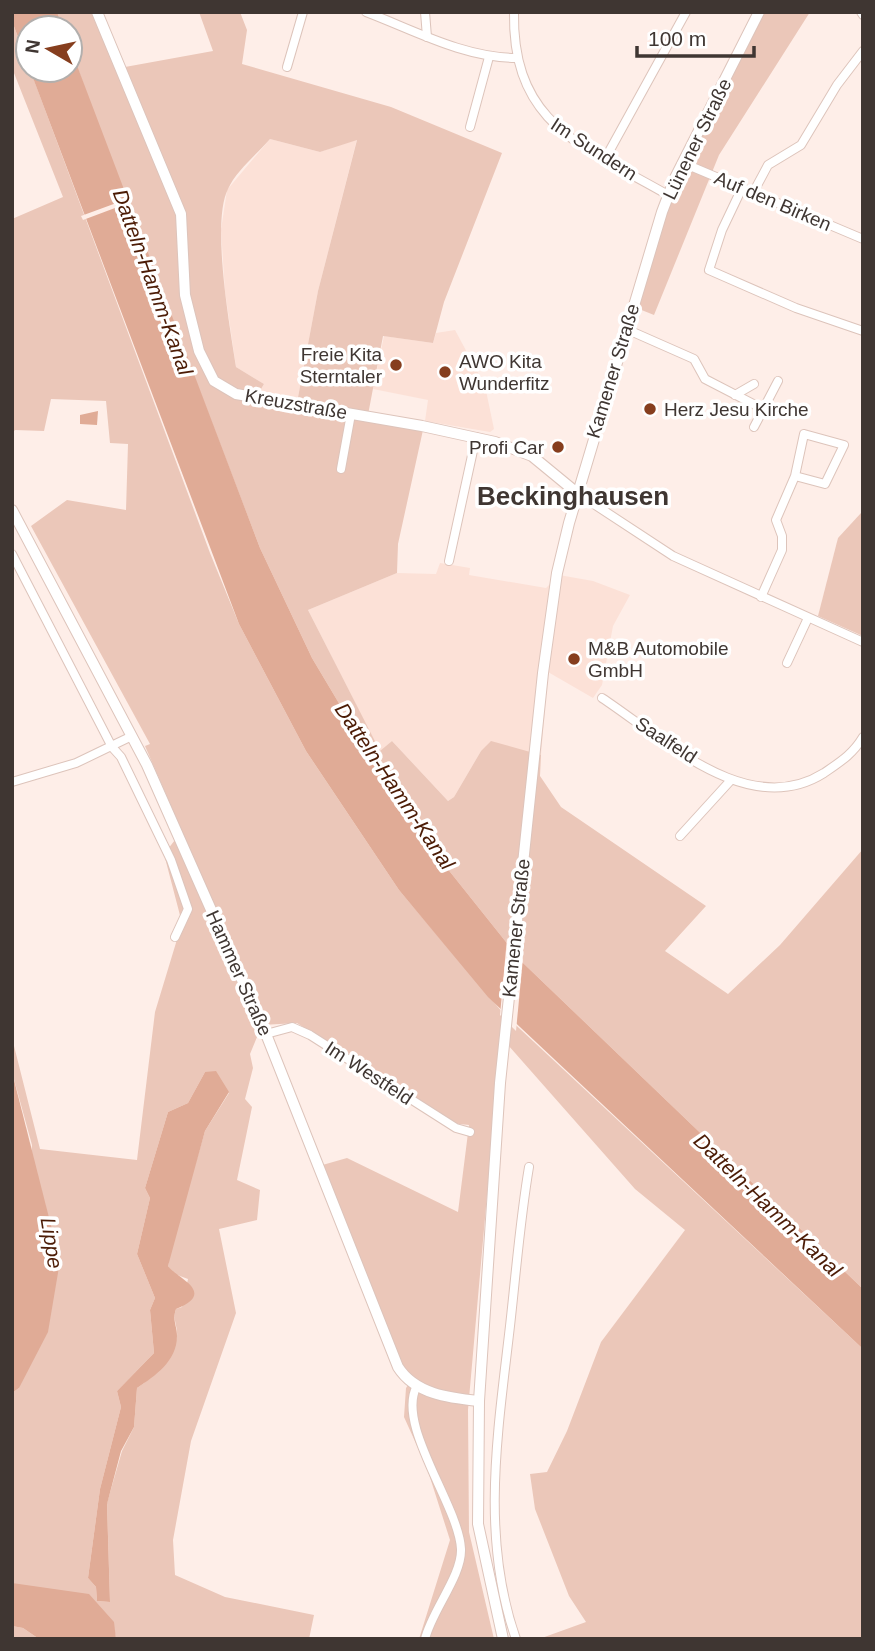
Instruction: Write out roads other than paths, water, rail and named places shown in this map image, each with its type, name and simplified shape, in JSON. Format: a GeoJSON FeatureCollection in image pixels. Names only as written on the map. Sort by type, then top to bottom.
{"type":"FeatureCollection","features":[{"type":"Feature","properties":{"kind":"main road","name":"Kreuzstraße"},"geometry":{"type":"LineString","coordinates":[[97,12],[181,214],[185,295],[208,372],[214,381],[236,394],[476,437],[532,456],[577,494]]}},
{"type":"Feature","properties":{"kind":"main road","name":"Lünener Straße"},"geometry":{"type":"LineString","coordinates":[[656,229],[683,163],[759,12]]}},
{"type":"Feature","properties":{"kind":"main road","name":"Kamener Straße"},"geometry":{"type":"LineString","coordinates":[[503,1639],[478,1524],[479,1401],[504,1045],[548,631],[560,558],[577,494],[656,229]]}},
{"type":"Feature","properties":{"kind":"main road","name":"Hammer Straße"},"geometry":{"type":"LineString","coordinates":[[13,515],[132,736],[266,1034],[394,1359],[403,1375],[417,1386]]}},
{"type":"Feature","properties":{"kind":"main road"},"geometry":{"type":"LineString","coordinates":[[417,1386],[435,1394],[479,1401]]}},
{"type":"Feature","properties":{"kind":"street"},"geometry":{"type":"LineString","coordinates":[[287,67],[303,12]]}},
{"type":"Feature","properties":{"kind":"street"},"geometry":{"type":"LineString","coordinates":[[425,12],[427,37]]}},
{"type":"Feature","properties":{"kind":"street","name":"Im Sundern"},"geometry":{"type":"LineString","coordinates":[[514,12],[516,58],[528,90],[544,115],[565,134],[668,195]]}},
{"type":"Feature","properties":{"kind":"street"},"geometry":{"type":"LineString","coordinates":[[605,159],[686,12]]}},
{"type":"Feature","properties":{"kind":"street"},"geometry":{"type":"LineString","coordinates":[[372,13],[427,37],[489,57],[516,58]]}},
{"type":"Feature","properties":{"kind":"street"},"geometry":{"type":"LineString","coordinates":[[752,193],[772,162],[801,145],[837,85],[863,51]]}},
{"type":"Feature","properties":{"kind":"street"},"geometry":{"type":"LineString","coordinates":[[470,127],[489,57]]}},
{"type":"Feature","properties":{"kind":"street"},"geometry":{"type":"LineString","coordinates":[[854,63],[863,72]]}},
{"type":"Feature","properties":{"kind":"street","name":"Auf den Birken"},"geometry":{"type":"LineString","coordinates":[[683,163],[863,239]]}},
{"type":"Feature","properties":{"kind":"street"},"geometry":{"type":"LineString","coordinates":[[742,188],[722,230],[709,270],[796,308],[863,331]]}},
{"type":"Feature","properties":{"kind":"street"},"geometry":{"type":"LineString","coordinates":[[626,329],[694,359],[705,379],[763,409]]}},
{"type":"Feature","properties":{"kind":"street"},"geometry":{"type":"LineString","coordinates":[[754,427],[778,381]]}},
{"type":"Feature","properties":{"kind":"street"},"geometry":{"type":"LineString","coordinates":[[735,395],[754,384]]}},
{"type":"Feature","properties":{"kind":"street"},"geometry":{"type":"LineString","coordinates":[[341,469],[351,414]]}},
{"type":"Feature","properties":{"kind":"street"},"geometry":{"type":"LineString","coordinates":[[761,597],[780,558],[783,542],[776,520],[795,475],[804,434],[844,444],[825,484],[795,475]]}},
{"type":"Feature","properties":{"kind":"street"},"geometry":{"type":"LineString","coordinates":[[449,561],[476,437]]}},
{"type":"Feature","properties":{"kind":"street","name":"Kreuzstraße"},"geometry":{"type":"LineString","coordinates":[[577,494],[673,556],[863,642]]}},
{"type":"Feature","properties":{"kind":"street","name":"Hammer Straße"},"geometry":{"type":"LineString","coordinates":[[12,554],[112,747],[121,757],[171,860],[188,909],[176,937]]}},
{"type":"Feature","properties":{"kind":"street"},"geometry":{"type":"LineString","coordinates":[[787,663],[808,618]]}},
{"type":"Feature","properties":{"kind":"street","name":"Saalfeld"},"geometry":{"type":"LineString","coordinates":[[602,698],[681,752],[732,780],[775,790],[800,786],[848,757],[863,737]]}},
{"type":"Feature","properties":{"kind":"street"},"geometry":{"type":"LineString","coordinates":[[12,782],[76,763],[132,736]]}},
{"type":"Feature","properties":{"kind":"street"},"geometry":{"type":"LineString","coordinates":[[680,836],[732,780]]}},
{"type":"Feature","properties":{"kind":"street","name":"Im Westfeld"},"geometry":{"type":"LineString","coordinates":[[266,1034],[278,1028],[292,1027],[310,1035],[456,1128],[470,1132]]}},
{"type":"Feature","properties":{"kind":"street"},"geometry":{"type":"LineString","coordinates":[[516,1639],[498,1568],[494,1496],[500,1413],[529,1167]]}},
{"type":"Feature","properties":{"kind":"street"},"geometry":{"type":"LineString","coordinates":[[417,1386],[412,1409],[430,1466],[457,1533],[461,1552],[425,1639]]}},
{"type":"Feature","properties":{"kind":"water"},"geometry":{"type":"Polygon","coordinates":[[[12,12],[58,14],[14,14],[14,26],[12,12]]]}},
{"type":"Feature","properties":{"kind":"water","name":"Datteln-Hamm-Kanal"},"geometry":{"type":"Polygon","coordinates":[[[35,84],[84,84],[260,548],[312,658],[371,757],[431,848],[522,962],[863,1289],[863,1349],[488,997],[399,890],[306,751],[239,624],[35,84]]]}},
{"type":"Feature","properties":{"kind":"water"},"geometry":{"type":"Polygon","coordinates":[[[98,411],[97,425],[80,424],[80,415],[98,411]]]}},
{"type":"Feature","properties":{"kind":"water"},"geometry":{"type":"Polygon","coordinates":[[[216,1071],[229,1092],[205,1131],[168,1266],[191,1286],[194,1297],[176,1309],[176,1345],[169,1360],[158,1373],[137,1388],[134,1427],[121,1451],[107,1504],[110,1602],[97,1601],[96,1587],[88,1578],[100,1489],[121,1407],[117,1391],[154,1353],[150,1310],[155,1298],[137,1254],[150,1198],[145,1188],[168,1112],[188,1103],[205,1072],[216,1071]]]}},
{"type":"Feature","properties":{"kind":"water","name":"Lippe"},"geometry":{"type":"Polygon","coordinates":[[[12,1072],[60,1261],[48,1332],[19,1388],[12,1393],[12,1072]]]}},
{"type":"Feature","properties":{"kind":"water"},"geometry":{"type":"Polygon","coordinates":[[[12,1583],[89,1594],[114,1622],[116,1639],[39,1639],[23,1628],[12,1626],[12,1583]]]}},
{"type":"Feature","properties":{"kind":"place","name":"Freie Kita Sterntaler"},"geometry":{"type":"Point","coordinates":[396,365]}},
{"type":"Feature","properties":{"kind":"place","name":"AWO Kita Wunderfitz"},"geometry":{"type":"Point","coordinates":[445,372]}},
{"type":"Feature","properties":{"kind":"place","name":"Herz Jesu Kirche"},"geometry":{"type":"Point","coordinates":[650,409]}},
{"type":"Feature","properties":{"kind":"place","name":"Profi Car"},"geometry":{"type":"Point","coordinates":[558,447]}},
{"type":"Feature","properties":{"kind":"place","name":"M&B Automobile GmbH"},"geometry":{"type":"Point","coordinates":[574,659]}},
{"type":"Feature","properties":{"kind":"district","name":"Beckinghausen"},"geometry":{"type":"Point","coordinates":[573,496]}}]}
